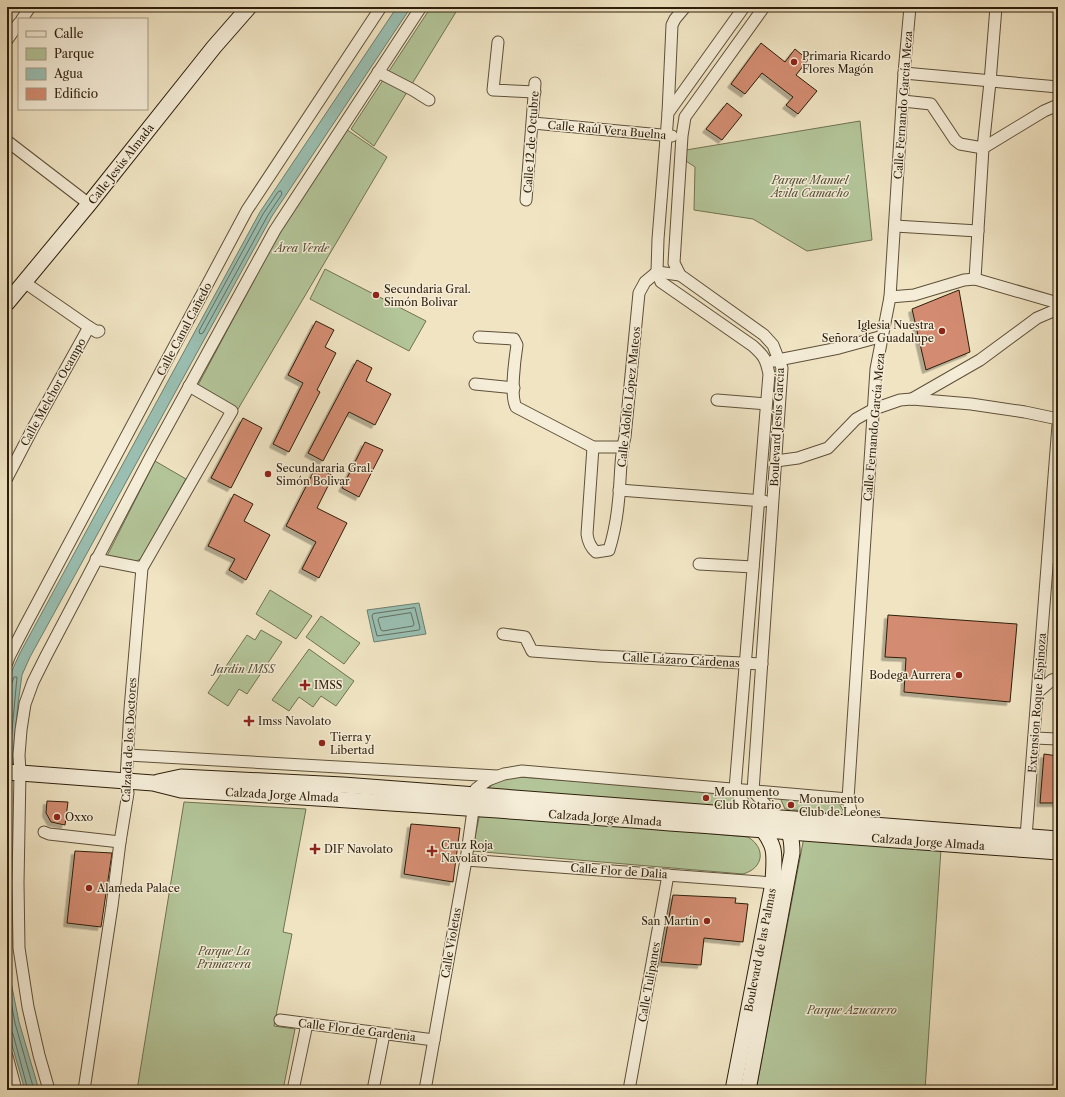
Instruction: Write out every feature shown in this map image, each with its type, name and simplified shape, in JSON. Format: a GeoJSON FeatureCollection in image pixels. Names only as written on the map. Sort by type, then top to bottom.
{"type":"FeatureCollection","features":[{"type":"Feature","properties":{"kind":"street"},"geometry":{"type":"LineString","coordinates":[[23,18],[30,7]]}},
{"type":"Feature","properties":{"kind":"street","name":"Calle Jesús Almada"},"geometry":{"type":"LineString","coordinates":[[7,303],[89,204],[214,47],[249,7]]}},
{"type":"Feature","properties":{"kind":"street","name":"Calle Canal Cañedo"},"geometry":{"type":"LineString","coordinates":[[7,663],[8,657],[247,210],[381,7]]}},
{"type":"Feature","properties":{"kind":"street"},"geometry":{"type":"LineString","coordinates":[[49,1090],[28,1007],[19,948],[14,772],[19,755],[25,704],[33,682],[96,559],[275,230],[421,7]]}},
{"type":"Feature","properties":{"kind":"street"},"geometry":{"type":"LineString","coordinates":[[680,275],[658,272],[658,239],[668,113],[672,25],[685,7]]}},
{"type":"Feature","properties":{"kind":"street"},"geometry":{"type":"LineString","coordinates":[[668,113],[744,7]]}},
{"type":"Feature","properties":{"kind":"street"},"geometry":{"type":"LineString","coordinates":[[680,275],[674,263],[674,253],[682,136],[685,117],[764,7]]}},
{"type":"Feature","properties":{"kind":"street","name":"Calle Fernando García Meza"},"geometry":{"type":"LineString","coordinates":[[854,823],[848,799],[876,368],[890,297],[904,73],[910,7]]}},
{"type":"Feature","properties":{"kind":"street"},"geometry":{"type":"LineString","coordinates":[[975,279],[982,148],[990,82],[996,7]]}},
{"type":"Feature","properties":{"kind":"street"},"geometry":{"type":"LineString","coordinates":[[7,40],[18,24]]}},
{"type":"Feature","properties":{"kind":"street","name":"Calle 12 de Octubre"},"geometry":{"type":"LineString","coordinates":[[498,42],[494,90],[535,88],[526,200]]}},
{"type":"Feature","properties":{"kind":"street"},"geometry":{"type":"LineString","coordinates":[[378,72],[429,100]]}},
{"type":"Feature","properties":{"kind":"street"},"geometry":{"type":"LineString","coordinates":[[904,73],[1058,87]]}},
{"type":"Feature","properties":{"kind":"street"},"geometry":{"type":"LineString","coordinates":[[903,101],[931,104],[955,140],[960,144],[982,148],[1044,111],[1058,105]]}},
{"type":"Feature","properties":{"kind":"street","name":"Calle Raúl Vera Buelna"},"geometry":{"type":"LineString","coordinates":[[533,123],[682,136]]}},
{"type":"Feature","properties":{"kind":"street"},"geometry":{"type":"LineString","coordinates":[[7,141],[89,204]]}},
{"type":"Feature","properties":{"kind":"street"},"geometry":{"type":"LineString","coordinates":[[895,226],[978,231]]}},
{"type":"Feature","properties":{"kind":"street","name":"Boulevard Jesús García"},"geometry":{"type":"LineString","coordinates":[[658,272],[661,282],[753,346],[762,354],[767,363],[768,374],[766,404],[735,789]]}},
{"type":"Feature","properties":{"kind":"street","name":"Calle Adolfo López Mateos"},"geometry":{"type":"LineString","coordinates":[[593,447],[587,534],[592,548],[596,552],[609,550],[614,538],[620,490],[622,447],[625,437],[639,293],[645,282],[658,272]]}},
{"type":"Feature","properties":{"kind":"street","name":"Boulevard Jesús García"},"geometry":{"type":"LineString","coordinates":[[680,275],[764,335],[773,345],[780,359],[782,368],[753,791]]}},
{"type":"Feature","properties":{"kind":"street"},"geometry":{"type":"LineString","coordinates":[[890,297],[914,295],[964,280],[975,279],[1058,303]]}},
{"type":"Feature","properties":{"kind":"street","name":"Calle Melchor Ocampo"},"geometry":{"type":"LineString","coordinates":[[7,478],[32,428],[94,329],[24,282]]}},
{"type":"Feature","properties":{"kind":"street"},"geometry":{"type":"LineString","coordinates":[[912,399],[980,360],[1037,318],[1058,309]]}},
{"type":"Feature","properties":{"kind":"street"},"geometry":{"type":"LineString","coordinates":[[767,363],[780,359],[839,348],[883,336]]}},
{"type":"Feature","properties":{"kind":"street"},"geometry":{"type":"LineString","coordinates":[[479,337],[514,339],[517,345],[514,388],[514,403],[516,407],[525,410],[593,447],[622,447]]}},
{"type":"Feature","properties":{"kind":"street"},"geometry":{"type":"LineString","coordinates":[[475,384],[514,388]]}},
{"type":"Feature","properties":{"kind":"street","name":"Calzada de los Doctores"},"geometry":{"type":"LineString","coordinates":[[84,1090],[128,793],[126,780],[133,671],[142,568],[232,411],[189,386]]}},
{"type":"Feature","properties":{"kind":"street"},"geometry":{"type":"LineString","coordinates":[[776,461],[798,458],[828,448],[856,419],[874,408],[900,400],[912,399],[971,404],[1058,419]]}},
{"type":"Feature","properties":{"kind":"street"},"geometry":{"type":"LineString","coordinates":[[717,400],[766,404]]}},
{"type":"Feature","properties":{"kind":"street","name":"Extension Roque Espinoza"},"geometry":{"type":"LineString","coordinates":[[1026,837],[1038,692],[1053,557],[1058,426]]}},
{"type":"Feature","properties":{"kind":"street"},"geometry":{"type":"LineString","coordinates":[[620,490],[773,502]]}},
{"type":"Feature","properties":{"kind":"street"},"geometry":{"type":"LineString","coordinates":[[96,559],[142,568]]}},
{"type":"Feature","properties":{"kind":"street"},"geometry":{"type":"LineString","coordinates":[[699,564],[753,567]]}},
{"type":"Feature","properties":{"kind":"street","name":"Calle Lázaro Cárdenas"},"geometry":{"type":"LineString","coordinates":[[503,634],[525,636],[532,650],[600,656],[762,664]]}},
{"type":"Feature","properties":{"kind":"street"},"geometry":{"type":"LineString","coordinates":[[1038,692],[1052,680],[1058,678]]}},
{"type":"Feature","properties":{"kind":"street"},"geometry":{"type":"LineString","coordinates":[[1034,738],[1058,739]]}},
{"type":"Feature","properties":{"kind":"street"},"geometry":{"type":"LineString","coordinates":[[128,755],[498,776]]}},
{"type":"Feature","properties":{"kind":"street"},"geometry":{"type":"LineString","coordinates":[[474,802],[476,790],[488,780],[498,776],[522,771],[848,799]]}},
{"type":"Feature","properties":{"kind":"street","name":"Calzada Jorge Almada"},"geometry":{"type":"LineString","coordinates":[[14,772],[153,782],[181,790],[751,815],[1058,839]]}},
{"type":"Feature","properties":{"kind":"street"},"geometry":{"type":"LineString","coordinates":[[735,789],[751,815]]}},
{"type":"Feature","properties":{"kind":"street"},"geometry":{"type":"LineString","coordinates":[[753,791],[790,833]]}},
{"type":"Feature","properties":{"kind":"street","name":"Calzada Jorge Almada"},"geometry":{"type":"LineString","coordinates":[[474,802],[790,833],[1058,852]]}},
{"type":"Feature","properties":{"kind":"street","name":"Calle Violetas"},"geometry":{"type":"LineString","coordinates":[[425,1090],[466,860],[474,802]]}},
{"type":"Feature","properties":{"kind":"street","name":"Boulevard de las Palmas"},"geometry":{"type":"LineString","coordinates":[[733,1090],[773,883],[774,854],[772,842],[751,815]]}},
{"type":"Feature","properties":{"kind":"street"},"geometry":{"type":"LineString","coordinates":[[44,832],[49,834],[120,842]]}},
{"type":"Feature","properties":{"kind":"street","name":"Boulevard de las Palmas"},"geometry":{"type":"LineString","coordinates":[[748,1090],[792,853],[790,833]]}},
{"type":"Feature","properties":{"kind":"street","name":"Calle Flor de Dalia"},"geometry":{"type":"LineString","coordinates":[[466,860],[773,883]]}},
{"type":"Feature","properties":{"kind":"street","name":"Calle Tulipanes"},"geometry":{"type":"LineString","coordinates":[[629,1090],[668,875]]}},
{"type":"Feature","properties":{"kind":"street","name":"Calle Flor de Gardenia"},"geometry":{"type":"LineString","coordinates":[[280,1020],[434,1040]]}},
{"type":"Feature","properties":{"kind":"street"},"geometry":{"type":"LineString","coordinates":[[293,1090],[306,1024]]}},
{"type":"Feature","properties":{"kind":"street"},"geometry":{"type":"LineString","coordinates":[[373,1090],[384,1034]]}},
{"type":"Feature","properties":{"kind":"street"},"geometry":{"type":"LineString","coordinates":[[7,1056],[16,1090]]}},
{"type":"Feature","properties":{"kind":"green space"},"geometry":{"type":"Polygon","coordinates":[[[431,7],[459,7],[374,146],[351,129],[431,7]]]}},
{"type":"Feature","properties":{"kind":"green space","name":"Parque Manuel Ávila Camacho"},"geometry":{"type":"Polygon","coordinates":[[[860,121],[872,240],[807,251],[753,219],[694,210],[695,167],[686,161],[686,150],[860,121]]]}},
{"type":"Feature","properties":{"kind":"green space","name":"Área Verde"},"geometry":{"type":"Polygon","coordinates":[[[346,129],[387,157],[238,409],[197,387],[279,233],[346,129]]]}},
{"type":"Feature","properties":{"kind":"green space"},"geometry":{"type":"Polygon","coordinates":[[[325,269],[426,321],[409,351],[310,299],[325,269]]]}},
{"type":"Feature","properties":{"kind":"green space"},"geometry":{"type":"Polygon","coordinates":[[[155,461],[186,479],[141,559],[133,562],[107,556],[155,461]]]}},
{"type":"Feature","properties":{"kind":"green space"},"geometry":{"type":"Polygon","coordinates":[[[270,590],[312,616],[296,639],[256,614],[270,590]]]}},
{"type":"Feature","properties":{"kind":"green space"},"geometry":{"type":"Polygon","coordinates":[[[321,616],[360,643],[344,664],[306,637],[321,616]]]}},
{"type":"Feature","properties":{"kind":"green space","name":"Jardín IMSS"},"geometry":{"type":"Polygon","coordinates":[[[261,630],[282,642],[247,694],[239,689],[228,706],[208,693],[247,635],[255,640],[261,630]]]}},
{"type":"Feature","properties":{"kind":"green space"},"geometry":{"type":"Polygon","coordinates":[[[309,649],[354,681],[336,706],[321,696],[313,707],[299,697],[289,711],[272,700],[309,649]]]}},
{"type":"Feature","properties":{"kind":"green space"},"geometry":{"type":"Polygon","coordinates":[[[520,777],[721,792],[735,795],[741,805],[735,808],[488,789],[499,781],[520,777]]]}},
{"type":"Feature","properties":{"kind":"green space"},"geometry":{"type":"Polygon","coordinates":[[[781,799],[838,802],[846,815],[785,809],[781,799]]]}},
{"type":"Feature","properties":{"kind":"green space","name":"Parque La Primavera"},"geometry":{"type":"Polygon","coordinates":[[[184,802],[306,809],[283,932],[292,934],[274,1026],[295,1029],[283,1090],[137,1090],[184,802]]]}},
{"type":"Feature","properties":{"kind":"green space"},"geometry":{"type":"Polygon","coordinates":[[[480,813],[748,837],[758,847],[760,852],[759,863],[750,871],[743,874],[472,851],[480,813]]]}},
{"type":"Feature","properties":{"kind":"green space","name":"Parque Azucarero"},"geometry":{"type":"Polygon","coordinates":[[[804,837],[941,849],[925,1090],[756,1090],[804,837]]]}},
{"type":"Feature","properties":{"kind":"water"},"geometry":{"type":"Polygon","coordinates":[[[397,7],[411,7],[272,216],[30,657],[22,675],[18,704],[13,755],[7,873],[7,692],[10,675],[20,653],[260,212],[397,7]]]}},
{"type":"Feature","properties":{"kind":"water"},"geometry":{"type":"Polygon","coordinates":[[[419,603],[426,634],[374,642],[367,610],[419,603]]]}},
{"type":"Feature","properties":{"kind":"water"},"geometry":{"type":"Polygon","coordinates":[[[7,898],[10,977],[19,1022],[39,1090],[25,1090],[7,1028],[7,898]]]}},
{"type":"Feature","properties":{"kind":"building"},"geometry":{"type":"Polygon","coordinates":[[[761,43],[785,62],[795,49],[808,60],[796,75],[817,91],[798,114],[786,105],[793,97],[762,73],[745,94],[731,84],[761,43]]]}},
{"type":"Feature","properties":{"kind":"building"},"geometry":{"type":"Polygon","coordinates":[[[727,103],[742,115],[722,140],[706,129],[727,103]]]}},
{"type":"Feature","properties":{"kind":"building","name":"Iglesia Nuestra Señora de Guadalupe"},"geometry":{"type":"Polygon","coordinates":[[[959,290],[970,352],[926,370],[912,309],[959,290]]]}},
{"type":"Feature","properties":{"kind":"building"},"geometry":{"type":"Polygon","coordinates":[[[316,321],[334,330],[325,347],[336,353],[317,390],[320,392],[289,452],[273,444],[303,383],[288,375],[316,321]]]}},
{"type":"Feature","properties":{"kind":"building"},"geometry":{"type":"Polygon","coordinates":[[[357,360],[372,368],[366,381],[391,394],[375,425],[349,412],[323,461],[308,453],[357,360]]]}},
{"type":"Feature","properties":{"kind":"building"},"geometry":{"type":"Polygon","coordinates":[[[243,418],[262,428],[231,488],[211,478],[243,418]]]}},
{"type":"Feature","properties":{"kind":"building"},"geometry":{"type":"Polygon","coordinates":[[[365,442],[383,450],[359,497],[342,488],[365,442]]]}},
{"type":"Feature","properties":{"kind":"building"},"geometry":{"type":"Polygon","coordinates":[[[316,467],[333,476],[317,508],[347,523],[319,578],[302,569],[316,542],[286,526],[316,467]]]}},
{"type":"Feature","properties":{"kind":"building"},"geometry":{"type":"Polygon","coordinates":[[[234,494],[253,504],[244,521],[270,535],[246,580],[229,570],[235,559],[208,546],[234,494]]]}},
{"type":"Feature","properties":{"kind":"building","name":"Bodega Aurrera"},"geometry":{"type":"Polygon","coordinates":[[[888,615],[1017,624],[1010,702],[904,692],[906,658],[885,657],[888,615]]]}},
{"type":"Feature","properties":{"kind":"building"},"geometry":{"type":"Polygon","coordinates":[[[1044,754],[1058,756],[1058,803],[1040,803],[1044,754]]]}},
{"type":"Feature","properties":{"kind":"building","name":"Oxxo"},"geometry":{"type":"Polygon","coordinates":[[[47,801],[68,802],[65,825],[51,822],[46,813],[47,801]]]}},
{"type":"Feature","properties":{"kind":"building","name":"Cruz Roja Navolato"},"geometry":{"type":"Polygon","coordinates":[[[411,824],[460,828],[453,882],[404,874],[411,824]]]}},
{"type":"Feature","properties":{"kind":"building","name":"Alameda Palace"},"geometry":{"type":"Polygon","coordinates":[[[75,851],[112,853],[101,927],[67,923],[75,851]]]}},
{"type":"Feature","properties":{"kind":"building","name":"San Martín"},"geometry":{"type":"Polygon","coordinates":[[[673,895],[736,898],[735,903],[748,904],[743,942],[704,938],[701,965],[661,962],[673,895]]]}},
{"type":"Feature","properties":{"kind":"place","name":"Primaria Ricardo Flores Magón"},"geometry":{"type":"Point","coordinates":[794,62]}},
{"type":"Feature","properties":{"kind":"place","name":"Secundaria Gral. Simón Bolivar"},"geometry":{"type":"Point","coordinates":[376,295]}},
{"type":"Feature","properties":{"kind":"place","name":"Iglesia Nuestra Señora de Guadalupe"},"geometry":{"type":"Point","coordinates":[942,331]}},
{"type":"Feature","properties":{"kind":"place","name":"Secundararia Gral. Simón Bolivar"},"geometry":{"type":"Point","coordinates":[268,474]}},
{"type":"Feature","properties":{"kind":"place","name":"Bodega Aurrera"},"geometry":{"type":"Point","coordinates":[959,675]}},
{"type":"Feature","properties":{"kind":"place","name":"IMSS"},"geometry":{"type":"Point","coordinates":[305,685]}},
{"type":"Feature","properties":{"kind":"place","name":"Imss Navolato"},"geometry":{"type":"Point","coordinates":[249,721]}},
{"type":"Feature","properties":{"kind":"place","name":"Tierra y Libertad"},"geometry":{"type":"Point","coordinates":[322,743]}},
{"type":"Feature","properties":{"kind":"place","name":"Monumento Club Rotario"},"geometry":{"type":"Point","coordinates":[706,798]}},
{"type":"Feature","properties":{"kind":"place","name":"Monumento Club de Leones"},"geometry":{"type":"Point","coordinates":[791,805]}},
{"type":"Feature","properties":{"kind":"place","name":"Oxxo"},"geometry":{"type":"Point","coordinates":[57,817]}},
{"type":"Feature","properties":{"kind":"place","name":"DIF Navolato"},"geometry":{"type":"Point","coordinates":[315,849]}},
{"type":"Feature","properties":{"kind":"place","name":"Cruz Roja Navolato"},"geometry":{"type":"Point","coordinates":[432,851]}},
{"type":"Feature","properties":{"kind":"place","name":"Alameda Palace"},"geometry":{"type":"Point","coordinates":[89,888]}},
{"type":"Feature","properties":{"kind":"place","name":"San Martín"},"geometry":{"type":"Point","coordinates":[707,921]}}]}
